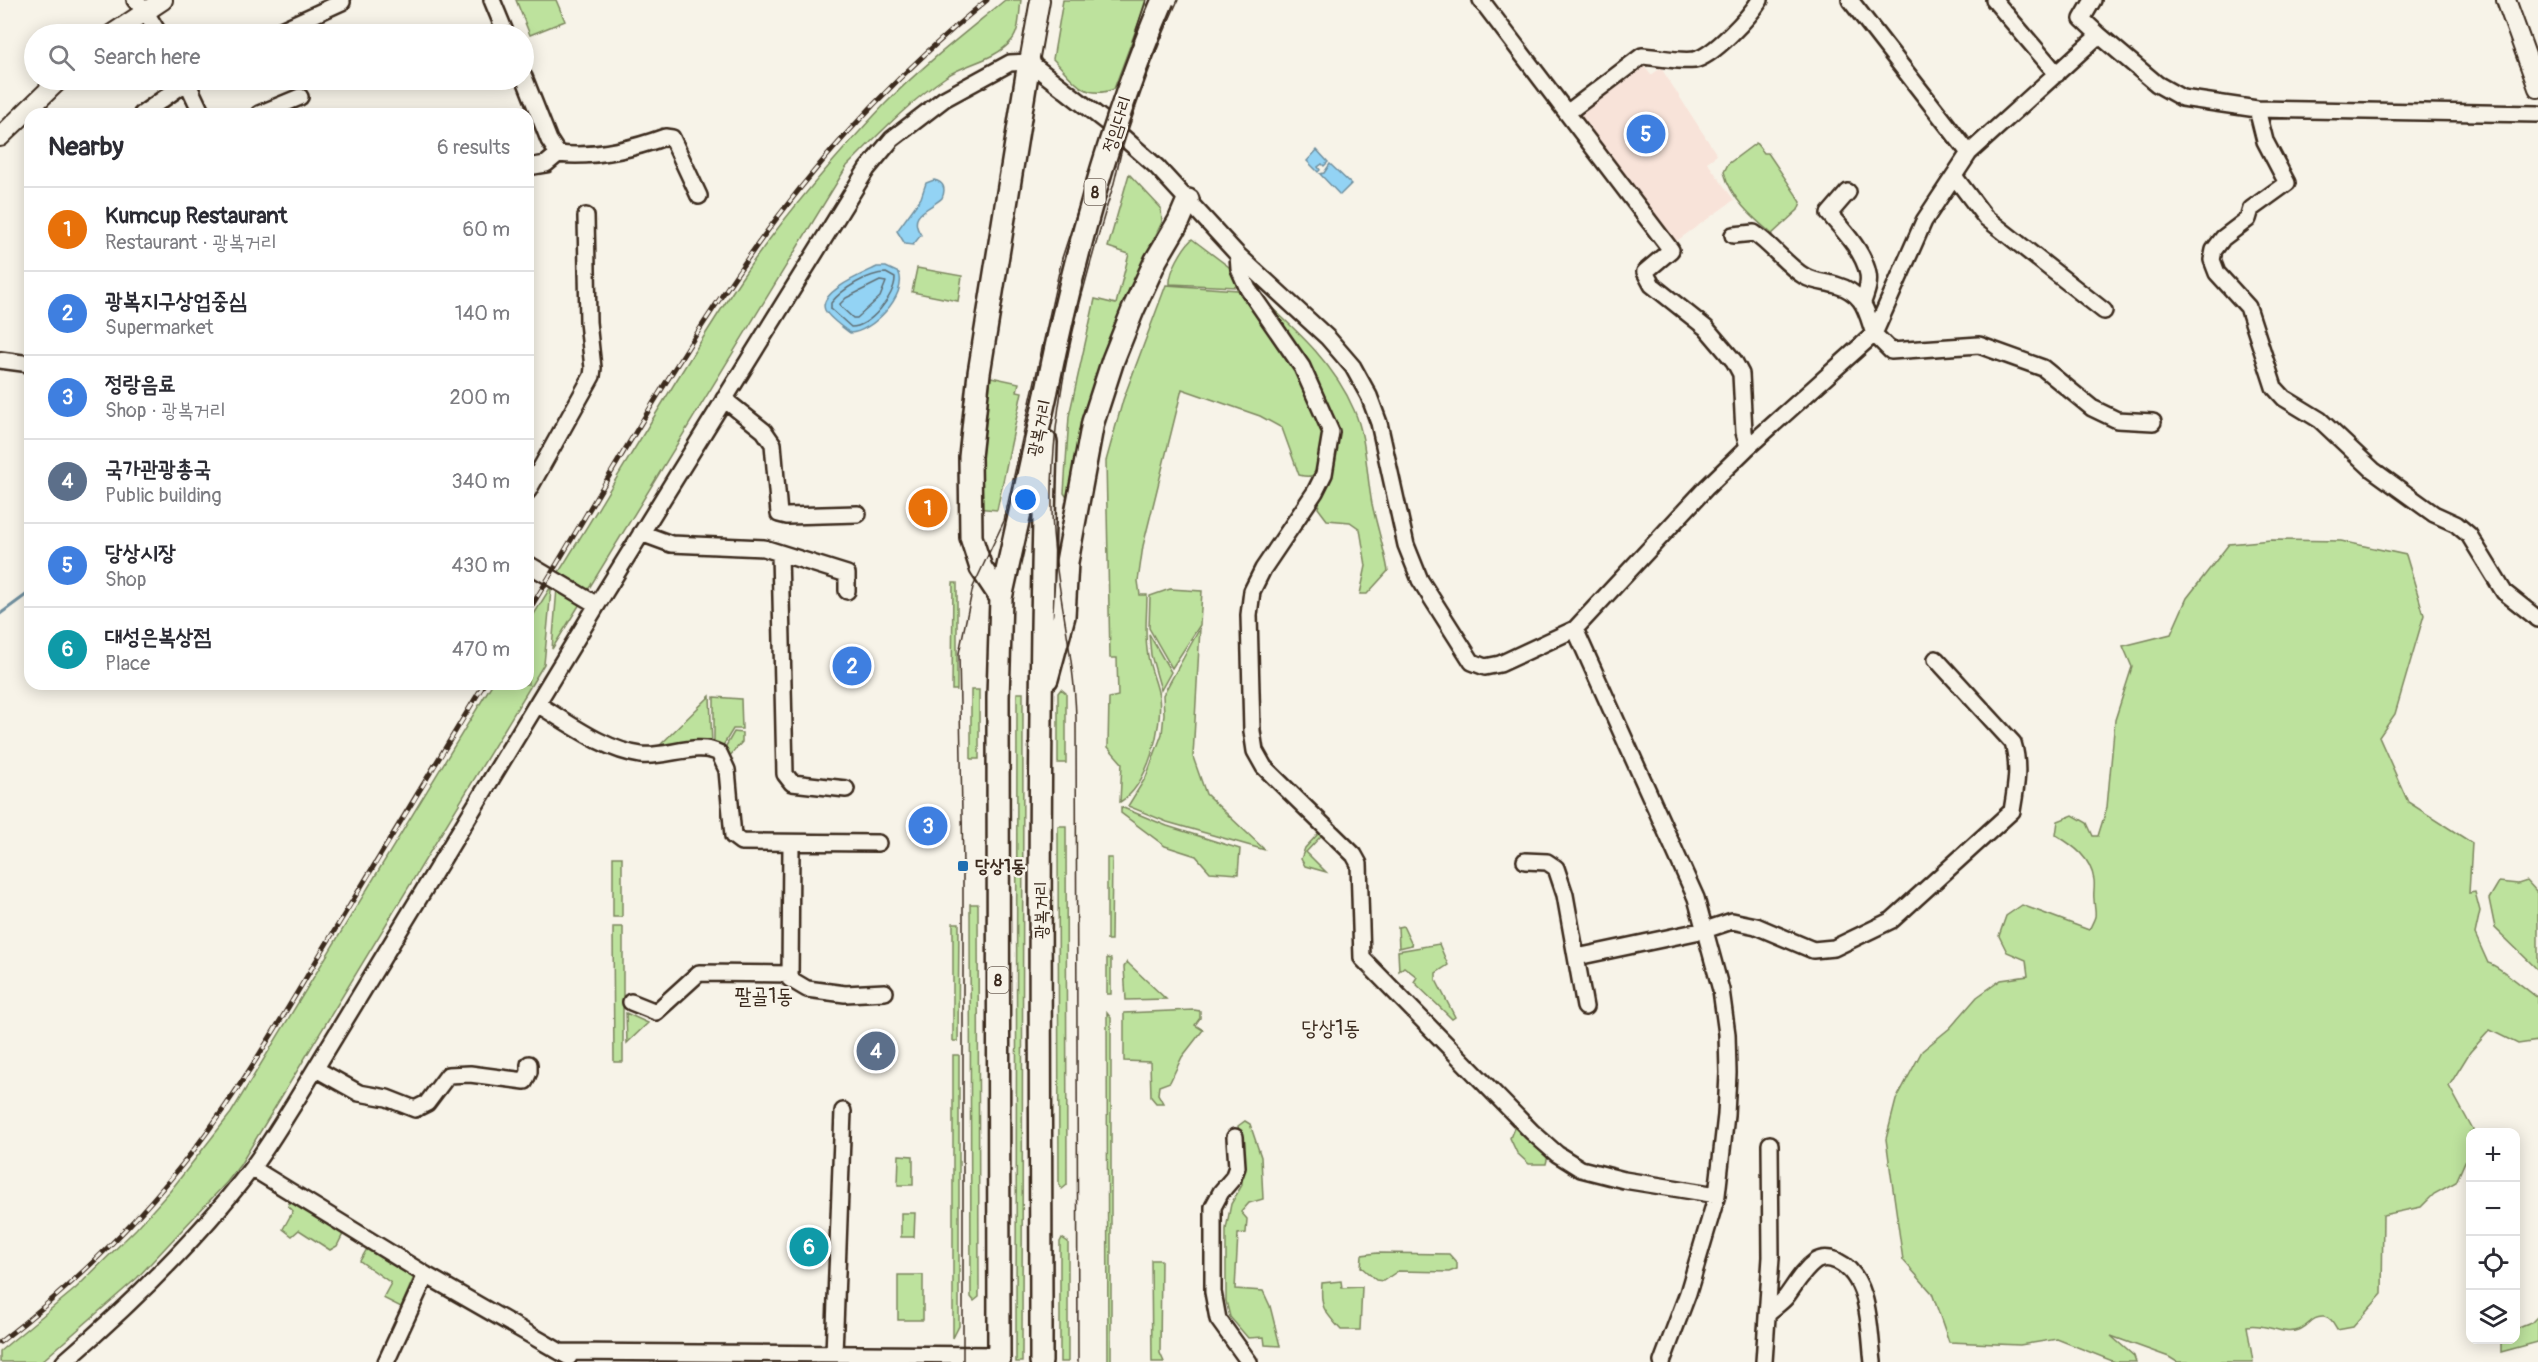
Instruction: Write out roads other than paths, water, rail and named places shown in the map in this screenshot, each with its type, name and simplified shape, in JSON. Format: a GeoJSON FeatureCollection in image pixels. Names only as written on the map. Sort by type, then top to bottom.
{"type":"FeatureCollection","features":[{"type":"Feature","properties":{"kind":"highway","name":"정임다리"},"geometry":{"type":"LineString","coordinates":[[1047,390],[1073,271],[1099,181],[1122,105],[1163,0]]}},
{"type":"Feature","properties":{"kind":"highway"},"geometry":{"type":"LineString","coordinates":[[1001,598],[981,568],[971,537],[970,457],[979,373],[1029,62]]}},
{"type":"Feature","properties":{"kind":"highway"},"geometry":{"type":"LineString","coordinates":[[1041,697],[1065,616],[1067,562],[1094,422],[1113,360],[1133,310],[1188,200]]}},
{"type":"Feature","properties":{"kind":"highway","name":"광복거리"},"geometry":{"type":"LineString","coordinates":[[999,1358],[998,697],[1001,598],[1047,390]]}},
{"type":"Feature","properties":{"kind":"highway","name":"광복거리"},"geometry":{"type":"LineString","coordinates":[[1041,1362],[1041,697],[1042,552],[1047,390]]}},
{"type":"Feature","properties":{"kind":"main road"},"geometry":{"type":"LineString","coordinates":[[122,24],[140,6],[163,0]]}},
{"type":"Feature","properties":{"kind":"main road"},"geometry":{"type":"LineString","coordinates":[[1029,62],[1040,0]]}},
{"type":"Feature","properties":{"kind":"main road"},"geometry":{"type":"LineString","coordinates":[[2506,0],[2538,88]]}},
{"type":"Feature","properties":{"kind":"main road"},"geometry":{"type":"LineString","coordinates":[[30,108],[49,90]]}},
{"type":"Feature","properties":{"kind":"main road"},"geometry":{"type":"LineString","coordinates":[[0,137],[24,114]]}},
{"type":"Feature","properties":{"kind":"street"},"geometry":{"type":"LineString","coordinates":[[492,0],[502,24]]}},
{"type":"Feature","properties":{"kind":"street"},"geometry":{"type":"LineString","coordinates":[[1481,0],[1671,250],[1645,272],[1652,285],[1706,328],[1734,361],[1741,374],[1744,432],[1748,447]]}},
{"type":"Feature","properties":{"kind":"street"},"geometry":{"type":"LineString","coordinates":[[1567,113],[1642,56],[1694,60],[1708,55],[1754,9],[1760,0]]}},
{"type":"Feature","properties":{"kind":"street"},"geometry":{"type":"LineString","coordinates":[[1850,0],[1969,153]]}},
{"type":"Feature","properties":{"kind":"street"},"geometry":{"type":"LineString","coordinates":[[1994,0],[2057,74]]}},
{"type":"Feature","properties":{"kind":"street"},"geometry":{"type":"LineString","coordinates":[[2093,0],[2082,19],[2157,84],[2181,98],[2257,109],[2538,114]]}},
{"type":"Feature","properties":{"kind":"street"},"geometry":{"type":"LineString","coordinates":[[294,24],[342,2]]}},
{"type":"Feature","properties":{"kind":"street"},"geometry":{"type":"LineString","coordinates":[[140,6],[152,24]]}},
{"type":"Feature","properties":{"kind":"street"},"geometry":{"type":"LineString","coordinates":[[64,1362],[141,1292],[225,1201],[252,1168],[316,1069],[597,605],[846,201],[867,169],[892,139],[920,116],[1010,63],[1029,62],[1114,129],[1157,167],[1238,255],[1328,338],[1353,367],[1369,396],[1379,423],[1387,452],[1398,513],[1420,580],[1472,662],[1485,667],[1500,664],[1575,629],[1654,542],[1748,447],[1874,334],[1924,221],[1969,153],[2099,34]]}},
{"type":"Feature","properties":{"kind":"street"},"geometry":{"type":"LineString","coordinates":[[150,108],[175,90]]}},
{"type":"Feature","properties":{"kind":"street"},"geometry":{"type":"LineString","coordinates":[[191,90],[199,108]]}},
{"type":"Feature","properties":{"kind":"street"},"geometry":{"type":"LineString","coordinates":[[529,90],[549,140],[558,154]]}},
{"type":"Feature","properties":{"kind":"street"},"geometry":{"type":"LineString","coordinates":[[273,108],[300,97]]}},
{"type":"Feature","properties":{"kind":"street"},"geometry":{"type":"LineString","coordinates":[[2257,109],[2265,141],[2287,183],[2251,209],[2248,219],[2223,238],[2214,250],[2212,260],[2217,273],[2247,308],[2274,387],[2284,398],[2320,420],[2373,470],[2434,514],[2457,524],[2469,536],[2504,592],[2538,619]]}},
{"type":"Feature","properties":{"kind":"street"},"geometry":{"type":"LineString","coordinates":[[534,166],[546,164],[558,154],[574,156],[625,149],[665,137],[672,138],[699,196]]}},
{"type":"Feature","properties":{"kind":"street"},"geometry":{"type":"LineString","coordinates":[[1954,176],[1986,217],[2104,311]]}},
{"type":"Feature","properties":{"kind":"street"},"geometry":{"type":"LineString","coordinates":[[1848,192],[1829,214],[1846,234],[1868,273],[1869,285],[1863,302]]}},
{"type":"Feature","properties":{"kind":"street"},"geometry":{"type":"LineString","coordinates":[[534,480],[592,376],[585,216]]}},
{"type":"Feature","properties":{"kind":"street"},"geometry":{"type":"LineString","coordinates":[[1733,235],[1754,233],[1770,244],[1802,275],[1837,285],[1854,293],[1863,302],[1874,334],[1891,351],[1979,345],[2013,355],[2043,368],[2092,408],[2117,420],[2153,422]]}},
{"type":"Feature","properties":{"kind":"street"},"geometry":{"type":"LineString","coordinates":[[1238,255],[1239,270],[1248,289],[1302,368],[1331,432],[1324,474],[1315,492],[1263,569],[1252,591],[1249,615],[1252,731],[1255,751],[1264,767],[1354,855],[1359,864],[1362,958],[1532,1132],[1557,1154],[1581,1169],[1717,1195]]}},
{"type":"Feature","properties":{"kind":"street"},"geometry":{"type":"LineString","coordinates":[[0,360],[24,363]]}},
{"type":"Feature","properties":{"kind":"street"},"geometry":{"type":"LineString","coordinates":[[724,399],[764,431],[773,444],[779,514],[787,516],[858,514]]}},
{"type":"Feature","properties":{"kind":"street"},"geometry":{"type":"LineString","coordinates":[[641,533],[671,544],[764,548],[847,574],[847,591]]}},
{"type":"Feature","properties":{"kind":"street"},"geometry":{"type":"LineString","coordinates":[[780,553],[784,774],[792,783],[846,789]]}},
{"type":"Feature","properties":{"kind":"street"},"geometry":{"type":"LineString","coordinates":[[534,568],[597,605]]}},
{"type":"Feature","properties":{"kind":"street"},"geometry":{"type":"LineString","coordinates":[[1575,629],[1696,898],[1721,990],[1727,1034],[1727,1104],[1717,1195],[1684,1303],[1662,1362]]}},
{"type":"Feature","properties":{"kind":"street"},"geometry":{"type":"LineString","coordinates":[[1577,957],[1706,930],[1732,921],[1756,926],[1813,950],[1834,948],[1892,920],[2012,811],[2018,759],[2013,743],[1936,659]]}},
{"type":"Feature","properties":{"kind":"street"},"geometry":{"type":"LineString","coordinates":[[537,705],[619,750],[642,755],[705,749],[719,753],[727,770],[733,836],[741,842],[878,843]]}},
{"type":"Feature","properties":{"kind":"street"},"geometry":{"type":"LineString","coordinates":[[792,843],[790,979],[807,989],[845,994],[885,992]]}},
{"type":"Feature","properties":{"kind":"street"},"geometry":{"type":"LineString","coordinates":[[1525,861],[1547,862],[1556,868],[1565,896],[1585,1006]]}},
{"type":"Feature","properties":{"kind":"street"},"geometry":{"type":"LineString","coordinates":[[631,1002],[656,1012],[699,973],[790,974]]}},
{"type":"Feature","properties":{"kind":"street"},"geometry":{"type":"LineString","coordinates":[[316,1069],[358,1093],[387,1098],[415,1109],[427,1103],[448,1075],[470,1074],[525,1081],[529,1072],[529,1064]]}},
{"type":"Feature","properties":{"kind":"street"},"geometry":{"type":"LineString","coordinates":[[834,1354],[843,1111]]}},
{"type":"Feature","properties":{"kind":"street"},"geometry":{"type":"LineString","coordinates":[[1235,1137],[1235,1172],[1213,1207],[1213,1292],[1218,1319],[1249,1362]]}},
{"type":"Feature","properties":{"kind":"street"},"geometry":{"type":"LineString","coordinates":[[1764,1362],[1771,1257],[1770,1144]]}},
{"type":"Feature","properties":{"kind":"street"},"geometry":{"type":"LineString","coordinates":[[252,1168],[426,1275],[576,1362]]}},
{"type":"Feature","properties":{"kind":"street"},"geometry":{"type":"LineString","coordinates":[[1769,1312],[1784,1299],[1813,1263],[1827,1258],[1839,1262],[1852,1272],[1861,1287],[1874,1362]]}},
{"type":"Feature","properties":{"kind":"street"},"geometry":{"type":"LineString","coordinates":[[386,1362],[426,1275]]}},
{"type":"Feature","properties":{"kind":"street"},"geometry":{"type":"LineString","coordinates":[[560,1352],[834,1354],[864,1359],[999,1358]]}},
{"type":"Feature","properties":{"kind":"water"},"geometry":{"type":"Polygon","coordinates":[[[1317,150],[1328,162],[1318,167],[1320,170],[1318,172],[1307,161],[1317,150]]]}},
{"type":"Feature","properties":{"kind":"water"},"geometry":{"type":"Polygon","coordinates":[[[1330,164],[1351,184],[1340,195],[1320,174],[1324,173],[1330,164]]]}},
{"type":"Feature","properties":{"kind":"water"},"geometry":{"type":"Polygon","coordinates":[[[934,180],[943,186],[942,198],[918,217],[917,228],[921,235],[913,245],[905,244],[897,231],[921,198],[926,183],[934,180]]]}},
{"type":"Feature","properties":{"kind":"water"},"geometry":{"type":"Polygon","coordinates":[[[877,267],[886,267],[899,273],[898,292],[893,302],[877,320],[868,327],[850,333],[829,316],[824,303],[835,290],[853,278],[877,267]]]}},
{"type":"Feature","properties":{"kind":"waterway"},"geometry":{"type":"LineString","coordinates":[[0,614],[24,596]]}},
{"type":"Feature","properties":{"kind":"tram line"},"geometry":{"type":"LineString","coordinates":[[963,1362],[963,866],[959,653],[973,587],[1004,521],[1062,258],[1146,0]]}},
{"type":"Feature","properties":{"kind":"tram line"},"geometry":{"type":"LineString","coordinates":[[1078,1362],[1076,717],[1072,665],[1053,535],[1053,469],[1056,428],[1078,309],[1122,149],[1141,92],[1178,0]]}},
{"type":"Feature","properties":{"kind":"railway"},"geometry":{"type":"LineString","coordinates":[[534,602],[678,362],[777,218],[850,130],[902,76],[987,0]]}},
{"type":"Feature","properties":{"kind":"railway"},"geometry":{"type":"LineString","coordinates":[[0,1342],[54,1298],[129,1226],[215,1122],[267,1042],[480,690]]}},
{"type":"Feature","properties":{"kind":"place","name":"당상시장"},"geometry":{"type":"Point","coordinates":[1646,134]}},
{"type":"Feature","properties":{"kind":"place","name":"Kumcup Restaurant"},"geometry":{"type":"Point","coordinates":[928,508]}},
{"type":"Feature","properties":{"kind":"place","name":"광복지구상업중심"},"geometry":{"type":"Point","coordinates":[852,666]}},
{"type":"Feature","properties":{"kind":"place","name":"정랑음료"},"geometry":{"type":"Point","coordinates":[928,826]}},
{"type":"Feature","properties":{"kind":"place","name":"당상1동"},"geometry":{"type":"Point","coordinates":[963,866]}},
{"type":"Feature","properties":{"kind":"place","name":"국가관광총국"},"geometry":{"type":"Point","coordinates":[876,1051]}},
{"type":"Feature","properties":{"kind":"place","name":"대성은복상점"},"geometry":{"type":"Point","coordinates":[809,1247]}},
{"type":"Feature","properties":{"kind":"district","name":"팔골1동"},"geometry":{"type":"Point","coordinates":[764,996]}},
{"type":"Feature","properties":{"kind":"district","name":"당상1동"},"geometry":{"type":"Point","coordinates":[1331,1028]}}]}
